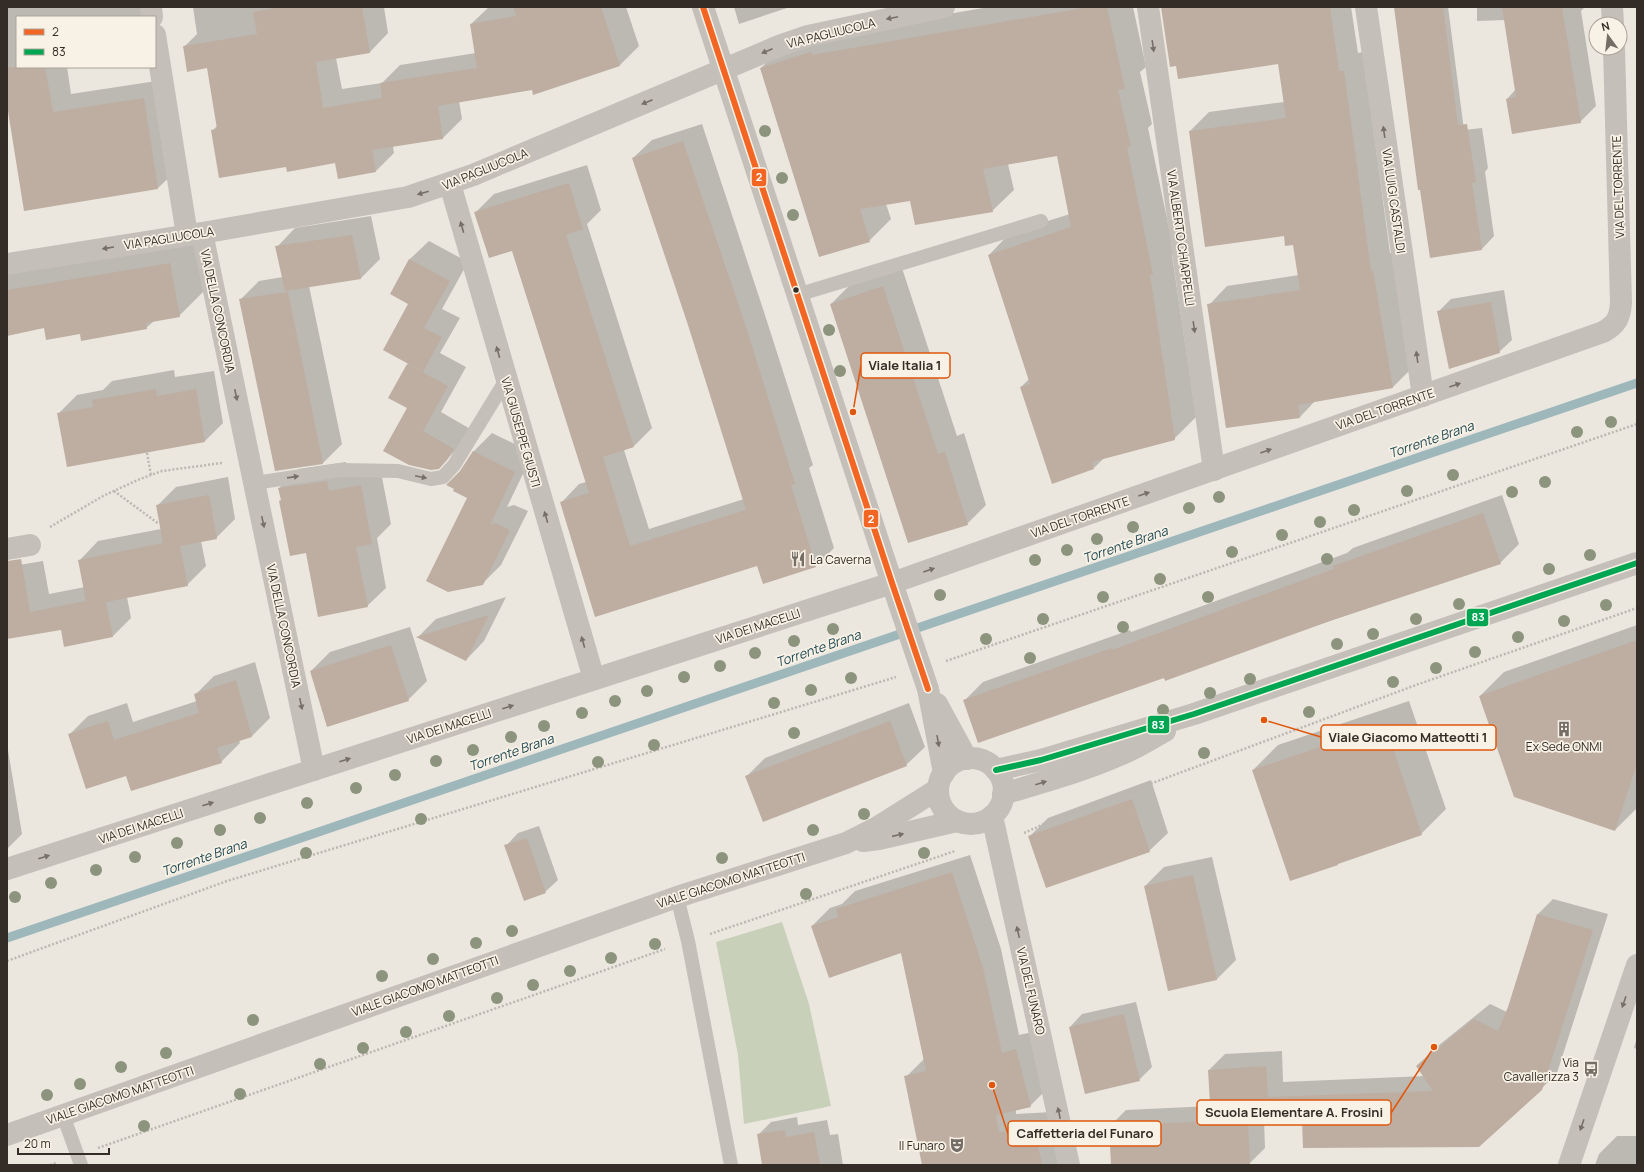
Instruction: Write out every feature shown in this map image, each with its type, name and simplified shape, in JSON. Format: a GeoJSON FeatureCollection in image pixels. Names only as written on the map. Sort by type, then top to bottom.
{"type":"FeatureCollection","features":[{"type":"Feature","properties":{"kind":"street"},"geometry":{"type":"LineString","coordinates":[[703,7],[922,672],[941,781],[939,800],[944,810],[957,821],[968,824],[981,822],[992,816],[1000,806],[1003,794],[1002,781],[996,770],[980,760],[967,759],[951,765],[941,781]]}},
{"type":"Feature","properties":{"kind":"street","name":"VIA PAGLIUCOLA"},"geometry":{"type":"LineString","coordinates":[[7,264],[195,234],[408,197],[450,184],[779,46],[808,36],[944,7]]}},
{"type":"Feature","properties":{"kind":"street","name":"VIA ALBERTO CHIAPPELLI"},"geometry":{"type":"LineString","coordinates":[[1148,7],[1214,470]]}},
{"type":"Feature","properties":{"kind":"street","name":"VIA LUIGI CASTALDI"},"geometry":{"type":"LineString","coordinates":[[1366,7],[1423,396]]}},
{"type":"Feature","properties":{"kind":"street","name":"VIA DELLA CONCORDIA"},"geometry":{"type":"LineString","coordinates":[[156,39],[195,234],[249,460],[314,770]]}},
{"type":"Feature","properties":{"kind":"street","name":"VIA DEL TORRENTE"},"geometry":{"type":"LineString","coordinates":[[892,583],[1612,328],[1617,322],[1621,304],[1614,56]]}},
{"type":"Feature","properties":{"kind":"street","name":"VIA GIUSEPPE GIUSTI"},"geometry":{"type":"LineString","coordinates":[[450,184],[594,679]]}},
{"type":"Feature","properties":{"kind":"street"},"geometry":{"type":"LineString","coordinates":[[7,549],[30,545]]}},
{"type":"Feature","properties":{"kind":"street"},"geometry":{"type":"LineString","coordinates":[[996,770],[1041,760],[1194,714],[1637,563]]}},
{"type":"Feature","properties":{"kind":"street","name":"VIA DEI MACELLI"},"geometry":{"type":"LineString","coordinates":[[7,869],[892,583]]}},
{"type":"Feature","properties":{"kind":"street"},"geometry":{"type":"LineString","coordinates":[[922,672],[967,759]]}},
{"type":"Feature","properties":{"kind":"street"},"geometry":{"type":"LineString","coordinates":[[1003,794],[1072,773],[1116,757],[1136,748],[1194,714]]}},
{"type":"Feature","properties":{"kind":"street","name":"VIALE GIACOMO MATTEOTTI"},"geometry":{"type":"LineString","coordinates":[[7,1135],[677,897],[846,843],[876,828],[941,781]]}},
{"type":"Feature","properties":{"kind":"street","name":"VIA DEL FUNARO"},"geometry":{"type":"LineString","coordinates":[[992,816],[1070,1165]]}},
{"type":"Feature","properties":{"kind":"street","name":"VIALE GIACOMO MATTEOTTI"},"geometry":{"type":"LineString","coordinates":[[846,843],[879,839],[957,821]]}},
{"type":"Feature","properties":{"kind":"street"},"geometry":{"type":"LineString","coordinates":[[1569,1165],[1637,965]]}},
{"type":"Feature","properties":{"kind":"lane"},"geometry":{"type":"LineString","coordinates":[[797,295],[1041,221]]}},
{"type":"Feature","properties":{"kind":"lane"},"geometry":{"type":"LineString","coordinates":[[254,483],[341,470],[398,471],[431,479],[443,477],[454,465],[506,380]]}},
{"type":"Feature","properties":{"kind":"lane"},"geometry":{"type":"LineString","coordinates":[[677,897],[688,941],[731,1165]]}},
{"type":"Feature","properties":{"kind":"lane"},"geometry":{"type":"LineString","coordinates":[[63,1115],[79,1160]]}},
{"type":"Feature","properties":{"kind":"path"},"geometry":{"type":"LineString","coordinates":[[7,961],[228,881],[922,672],[1637,424]]}},
{"type":"Feature","properties":{"kind":"path"},"geometry":{"type":"LineString","coordinates":[[147,453],[151,475]]}},
{"type":"Feature","properties":{"kind":"path"},"geometry":{"type":"LineString","coordinates":[[30,545],[51,526],[114,491],[140,479],[169,470],[249,460]]}},
{"type":"Feature","properties":{"kind":"path"},"geometry":{"type":"LineString","coordinates":[[114,491],[159,524]]}},
{"type":"Feature","properties":{"kind":"path"},"geometry":{"type":"LineString","coordinates":[[998,847],[1060,817],[1416,685],[1637,608]]}},
{"type":"Feature","properties":{"kind":"path"},"geometry":{"type":"LineString","coordinates":[[50,1165],[79,1160],[688,941],[960,849]]}},
{"type":"Feature","properties":{"kind":"green space"},"geometry":{"type":"Polygon","coordinates":[[[782,922],[809,1004],[831,1106],[744,1124],[738,1055],[716,942],[782,922]]]}},
{"type":"Feature","properties":{"kind":"building"},"geometry":{"type":"Polygon","coordinates":[[[280,7],[362,7],[370,53],[316,62],[323,108],[382,98],[380,83],[477,68],[470,24],[516,16],[514,7],[601,7],[620,66],[533,95],[532,90],[438,106],[443,139],[372,150],[376,172],[338,179],[335,163],[287,172],[286,167],[219,178],[211,130],[217,129],[207,68],[187,72],[183,46],[257,34],[253,12],[280,7]]]}},
{"type":"Feature","properties":{"kind":"building"},"geometry":{"type":"Polygon","coordinates":[[[1089,7],[1107,7],[1125,89],[1118,90],[1131,147],[1127,147],[1153,275],[1150,275],[1175,440],[1092,462],[1094,469],[1052,484],[1020,387],[1030,384],[988,255],[1071,227],[1057,156],[983,169],[993,212],[915,225],[910,201],[860,209],[870,242],[819,257],[760,68],[811,52],[812,55],[1089,7]]]}},
{"type":"Feature","properties":{"kind":"building"},"geometry":{"type":"Polygon","coordinates":[[[1161,7],[1330,7],[1339,71],[1344,71],[1371,271],[1373,271],[1393,388],[1298,405],[1300,418],[1226,428],[1207,304],[1300,290],[1293,245],[1285,246],[1284,236],[1205,247],[1189,131],[1286,118],[1278,64],[1178,79],[1176,66],[1170,67],[1161,7]]]}},
{"type":"Feature","properties":{"kind":"building"},"geometry":{"type":"Polygon","coordinates":[[[1394,7],[1443,7],[1458,125],[1467,124],[1476,182],[1472,183],[1482,250],[1430,258],[1420,190],[1418,190],[1394,7]]]}},
{"type":"Feature","properties":{"kind":"building"},"geometry":{"type":"Polygon","coordinates":[[[1502,7],[1562,7],[1581,123],[1512,134],[1506,99],[1516,97],[1502,7]]]}},
{"type":"Feature","properties":{"kind":"building"},"geometry":{"type":"Polygon","coordinates":[[[7,67],[45,68],[53,112],[144,98],[158,189],[24,211],[7,105],[7,67]]]}},
{"type":"Feature","properties":{"kind":"building"},"geometry":{"type":"Polygon","coordinates":[[[683,141],[747,330],[795,484],[791,485],[816,567],[763,584],[757,566],[595,617],[560,502],[589,493],[512,251],[489,258],[474,212],[569,183],[583,229],[566,235],[634,447],[603,457],[630,546],[746,510],[688,325],[632,158],[683,141]]]}},
{"type":"Feature","properties":{"kind":"building"},"geometry":{"type":"Polygon","coordinates":[[[352,235],[361,279],[285,291],[275,246],[352,235]]]}},
{"type":"Feature","properties":{"kind":"building"},"geometry":{"type":"Polygon","coordinates":[[[409,259],[450,281],[424,328],[442,337],[423,372],[383,350],[408,304],[390,294],[409,259]]]}},
{"type":"Feature","properties":{"kind":"building"},"geometry":{"type":"Polygon","coordinates":[[[170,263],[180,317],[146,323],[147,329],[81,341],[80,334],[46,340],[44,328],[7,336],[7,290],[170,263]]]}},
{"type":"Feature","properties":{"kind":"building"},"geometry":{"type":"Polygon","coordinates":[[[883,286],[938,454],[945,452],[968,525],[908,543],[830,304],[883,286]]]}},
{"type":"Feature","properties":{"kind":"building"},"geometry":{"type":"Polygon","coordinates":[[[288,292],[323,464],[275,471],[239,299],[288,292]]]}},
{"type":"Feature","properties":{"kind":"building"},"geometry":{"type":"Polygon","coordinates":[[[1491,302],[1500,353],[1449,369],[1437,311],[1491,302]]]}},
{"type":"Feature","properties":{"kind":"building"},"geometry":{"type":"Polygon","coordinates":[[[407,364],[448,386],[423,431],[454,449],[439,469],[431,470],[409,465],[383,451],[407,408],[388,398],[407,364]]]}},
{"type":"Feature","properties":{"kind":"building"},"geometry":{"type":"Polygon","coordinates":[[[156,389],[157,396],[196,389],[205,442],[67,467],[57,413],[93,407],[92,400],[156,389]]]}},
{"type":"Feature","properties":{"kind":"building"},"geometry":{"type":"Polygon","coordinates":[[[473,451],[515,472],[490,525],[495,523],[510,530],[483,585],[448,592],[426,581],[467,498],[453,491],[454,489],[446,485],[460,471],[473,451]]]}},
{"type":"Feature","properties":{"kind":"building"},"geometry":{"type":"Polygon","coordinates":[[[327,481],[329,491],[361,485],[372,544],[356,547],[368,607],[318,617],[306,553],[290,556],[279,501],[281,500],[278,488],[327,481]]]}},
{"type":"Feature","properties":{"kind":"building"},"geometry":{"type":"Polygon","coordinates":[[[209,495],[217,539],[180,546],[188,586],[106,602],[113,637],[64,647],[61,630],[7,639],[7,561],[21,559],[30,612],[86,601],[78,560],[163,543],[156,505],[209,495]]]}},
{"type":"Feature","properties":{"kind":"building"},"geometry":{"type":"Polygon","coordinates":[[[1483,513],[1501,564],[1330,621],[1165,681],[1164,678],[978,743],[963,700],[1112,648],[1112,650],[1334,569],[1333,566],[1483,513]]]}},
{"type":"Feature","properties":{"kind":"building"},"geometry":{"type":"Polygon","coordinates":[[[489,615],[466,661],[416,637],[489,615]]]}},
{"type":"Feature","properties":{"kind":"building","name":"Ex Sede ONMI"},"geometry":{"type":"Polygon","coordinates":[[[1637,640],[1637,763],[1615,831],[1514,797],[1479,696],[1637,640]]]}},
{"type":"Feature","properties":{"kind":"building"},"geometry":{"type":"Polygon","coordinates":[[[391,645],[409,701],[327,727],[310,671],[391,645]]]}},
{"type":"Feature","properties":{"kind":"building"},"geometry":{"type":"Polygon","coordinates":[[[236,680],[252,737],[217,748],[222,763],[131,791],[126,776],[86,789],[68,734],[108,721],[114,740],[199,713],[194,694],[236,680]]]}},
{"type":"Feature","properties":{"kind":"building"},"geometry":{"type":"Polygon","coordinates":[[[890,721],[907,766],[763,822],[745,776],[890,721]]]}},
{"type":"Feature","properties":{"kind":"building"},"geometry":{"type":"Polygon","coordinates":[[[1385,725],[1422,835],[1290,881],[1252,770],[1385,725]]]}},
{"type":"Feature","properties":{"kind":"building"},"geometry":{"type":"Polygon","coordinates":[[[1132,799],[1150,852],[1046,888],[1028,836],[1132,799]]]}},
{"type":"Feature","properties":{"kind":"building"},"geometry":{"type":"Polygon","coordinates":[[[527,838],[546,893],[524,901],[504,845],[527,838]]]}},
{"type":"Feature","properties":{"kind":"building"},"geometry":{"type":"Polygon","coordinates":[[[952,872],[983,968],[1002,1053],[1016,1049],[1031,1107],[996,1115],[999,1132],[1035,1130],[1042,1165],[922,1165],[904,1076],[926,1071],[901,953],[829,978],[811,926],[838,917],[836,909],[952,872]]]}},
{"type":"Feature","properties":{"kind":"building"},"geometry":{"type":"Polygon","coordinates":[[[1193,875],[1217,980],[1168,991],[1144,886],[1193,875]]]}},
{"type":"Feature","properties":{"kind":"building"},"geometry":{"type":"Polygon","coordinates":[[[1537,914],[1593,930],[1542,1090],[1479,1147],[1303,1148],[1302,1120],[1248,1123],[1250,1165],[1111,1165],[1109,1126],[1211,1121],[1208,1070],[1266,1066],[1268,1097],[1433,1091],[1416,1066],[1474,1019],[1498,1031],[1508,1007],[1537,914]]]}},
{"type":"Feature","properties":{"kind":"building"},"geometry":{"type":"Polygon","coordinates":[[[1124,1014],[1140,1081],[1085,1094],[1069,1027],[1124,1014]]]}},
{"type":"Feature","properties":{"kind":"building"},"geometry":{"type":"Polygon","coordinates":[[[785,1130],[786,1137],[814,1132],[820,1165],[762,1165],[757,1134],[785,1130]]]}},
{"type":"Feature","properties":{"kind":"waterway","name":"Torrente Brana"},"geometry":{"type":"LineString","coordinates":[[7,938],[1637,383]]}},
{"type":"Feature","properties":{"kind":"transit line","name":"2"},"geometry":{"type":"LineString","coordinates":[[703,7],[928,689]]}},
{"type":"Feature","properties":{"kind":"transit line","name":"83"},"geometry":{"type":"LineString","coordinates":[[996,770],[1041,760],[1194,714],[1637,563]]}},
{"type":"Feature","properties":{"kind":"place","name":"Viale Italia 1"},"geometry":{"type":"Point","coordinates":[853,412]}},
{"type":"Feature","properties":{"kind":"place","name":"La Caverna"},"geometry":{"type":"Point","coordinates":[798,559]}},
{"type":"Feature","properties":{"kind":"place","name":"Viale Giacomo Matteotti 1"},"geometry":{"type":"Point","coordinates":[1264,720]}},
{"type":"Feature","properties":{"kind":"place","name":"Ex Sede ONMI"},"geometry":{"type":"Point","coordinates":[1564,729]}},
{"type":"Feature","properties":{"kind":"place","name":"Scuola Elementare A. Frosini"},"geometry":{"type":"Point","coordinates":[1434,1047]}},
{"type":"Feature","properties":{"kind":"place","name":"Via Cavallerizza 3"},"geometry":{"type":"Point","coordinates":[1591,1069]}},
{"type":"Feature","properties":{"kind":"place","name":"Caffetteria del Funaro"},"geometry":{"type":"Point","coordinates":[992,1085]}},
{"type":"Feature","properties":{"kind":"place","name":"Il Funaro"},"geometry":{"type":"Point","coordinates":[957,1145]}}]}
